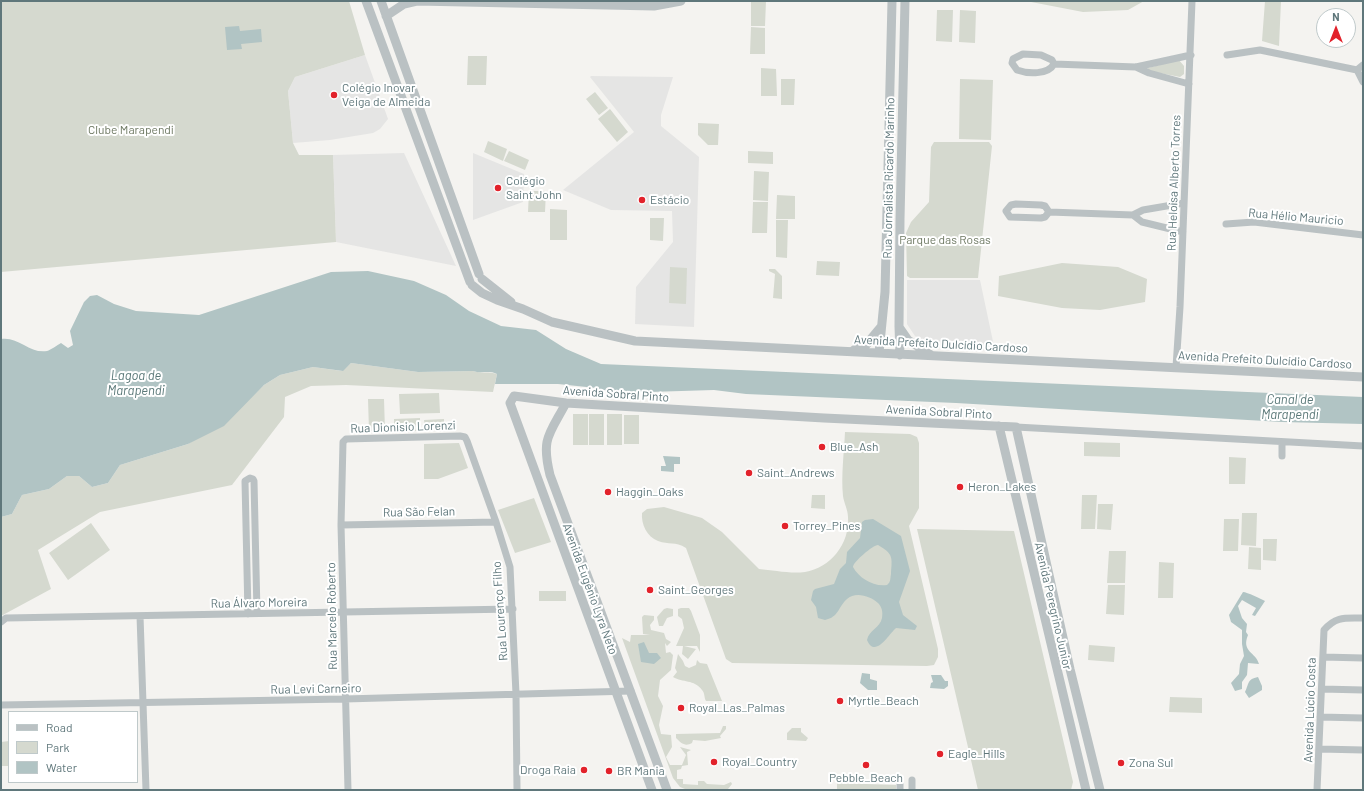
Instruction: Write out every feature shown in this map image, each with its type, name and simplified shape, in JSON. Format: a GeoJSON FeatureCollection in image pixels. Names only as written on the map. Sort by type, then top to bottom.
{"type":"FeatureCollection","features":[{"type":"Feature","properties":{"kind":"street"},"geometry":{"type":"LineString","coordinates":[[366,1],[439,202],[471,283],[482,293],[523,309]]}},
{"type":"Feature","properties":{"kind":"street"},"geometry":{"type":"LineString","coordinates":[[381,1],[481,277]]}},
{"type":"Feature","properties":{"kind":"street"},"geometry":{"type":"LineString","coordinates":[[386,16],[404,4],[417,1],[621,6],[654,6],[681,1]]}},
{"type":"Feature","properties":{"kind":"street"},"geometry":{"type":"LineString","coordinates":[[621,6],[631,1]]}},
{"type":"Feature","properties":{"kind":"street","name":"Rua Heloísa Alberto Torres"},"geometry":{"type":"LineString","coordinates":[[1176,367],[1191,55],[1192,1]]}},
{"type":"Feature","properties":{"kind":"street"},"geometry":{"type":"LineString","coordinates":[[892,4],[898,12],[905,5]]}},
{"type":"Feature","properties":{"kind":"street","name":"Rua Jornalista Ricardo Marinho"},"geometry":{"type":"LineString","coordinates":[[879,353],[885,292],[892,4]]}},
{"type":"Feature","properties":{"kind":"street","name":"Rua Jornalista Ricardo Marinho"},"geometry":{"type":"LineString","coordinates":[[900,355],[900,219],[905,5]]}},
{"type":"Feature","properties":{"kind":"street"},"geometry":{"type":"LineString","coordinates":[[1227,55],[1260,50],[1360,67],[1363,82]]}},
{"type":"Feature","properties":{"kind":"street"},"geometry":{"type":"LineString","coordinates":[[1022,54],[1041,55],[1052,60],[1054,64],[1052,68],[1042,72],[1022,72],[1013,67],[1012,63],[1016,56],[1022,54]]}},
{"type":"Feature","properties":{"kind":"street"},"geometry":{"type":"LineString","coordinates":[[1054,64],[1136,67],[1191,55]]}},
{"type":"Feature","properties":{"kind":"street"},"geometry":{"type":"LineString","coordinates":[[387,62],[397,62],[401,57]]}},
{"type":"Feature","properties":{"kind":"street"},"geometry":{"type":"LineString","coordinates":[[1136,67],[1149,73],[1189,84]]}},
{"type":"Feature","properties":{"kind":"street"},"geometry":{"type":"LineString","coordinates":[[890,118],[902,118]]}},
{"type":"Feature","properties":{"kind":"street"},"geometry":{"type":"LineString","coordinates":[[420,148],[424,141],[429,140],[432,143]]}},
{"type":"Feature","properties":{"kind":"street"},"geometry":{"type":"LineString","coordinates":[[439,202],[443,204],[448,203],[451,200],[451,196]]}},
{"type":"Feature","properties":{"kind":"street"},"geometry":{"type":"LineString","coordinates":[[1133,216],[1143,210],[1184,203]]}},
{"type":"Feature","properties":{"kind":"street"},"geometry":{"type":"LineString","coordinates":[[1016,204],[1041,205],[1045,206],[1049,212],[1045,217],[1041,218],[1015,218],[1010,217],[1006,211],[1011,205],[1016,204]]}},
{"type":"Feature","properties":{"kind":"street"},"geometry":{"type":"LineString","coordinates":[[1049,212],[1133,216],[1142,222],[1183,232]]}},
{"type":"Feature","properties":{"kind":"street"},"geometry":{"type":"LineString","coordinates":[[887,219],[900,219]]}},
{"type":"Feature","properties":{"kind":"street","name":"Rua Hélio Mauricio"},"geometry":{"type":"LineString","coordinates":[[1226,224],[1254,222],[1363,234]]}},
{"type":"Feature","properties":{"kind":"street"},"geometry":{"type":"LineString","coordinates":[[471,283],[473,274],[481,277],[502,296],[523,309]]}},
{"type":"Feature","properties":{"kind":"street"},"geometry":{"type":"LineString","coordinates":[[885,292],[900,292]]}},
{"type":"Feature","properties":{"kind":"street","name":"Avenida Prefeito Dulcídio Cardoso"},"geometry":{"type":"LineString","coordinates":[[523,309],[552,322],[635,341],[1363,377]]}},
{"type":"Feature","properties":{"kind":"street"},"geometry":{"type":"LineString","coordinates":[[852,351],[866,345],[883,324]]}},
{"type":"Feature","properties":{"kind":"street"},"geometry":{"type":"LineString","coordinates":[[899,326],[908,340],[934,356]]}},
{"type":"Feature","properties":{"kind":"street","name":"Avenida Sobral Pinto"},"geometry":{"type":"LineString","coordinates":[[514,396],[566,403],[1363,446]]}},
{"type":"Feature","properties":{"kind":"street","name":"Avenida Eugênio Lyra Neto"},"geometry":{"type":"LineString","coordinates":[[514,396],[510,403],[652,790]]}},
{"type":"Feature","properties":{"kind":"street","name":"Avenida Eugênio Lyra Neto"},"geometry":{"type":"LineString","coordinates":[[566,403],[547,441],[545,452],[550,475],[667,790]]}},
{"type":"Feature","properties":{"kind":"street","name":"Avenida Peregrino Junior"},"geometry":{"type":"LineString","coordinates":[[999,426],[1038,596],[1086,790]]}},
{"type":"Feature","properties":{"kind":"street","name":"Avenida Peregrino Junior"},"geometry":{"type":"LineString","coordinates":[[1016,427],[1053,593],[1100,790]]}},
{"type":"Feature","properties":{"kind":"street","name":"Rua Dionisio Lorenzi"},"geometry":{"type":"LineString","coordinates":[[343,442],[346,439],[446,436],[464,437]]}},
{"type":"Feature","properties":{"kind":"street","name":"Rua Lourenço Filho"},"geometry":{"type":"LineString","coordinates":[[464,437],[496,522],[510,567],[516,694],[517,790]]}},
{"type":"Feature","properties":{"kind":"street","name":"Rua Marcelo Roberto"},"geometry":{"type":"LineString","coordinates":[[343,442],[343,613],[348,790]]}},
{"type":"Feature","properties":{"kind":"street"},"geometry":{"type":"LineString","coordinates":[[1282,442],[1282,456]]}},
{"type":"Feature","properties":{"kind":"street"},"geometry":{"type":"LineString","coordinates":[[537,479],[543,475],[550,475]]}},
{"type":"Feature","properties":{"kind":"street"},"geometry":{"type":"LineString","coordinates":[[248,614],[245,481],[250,478],[254,481],[257,614]]}},
{"type":"Feature","properties":{"kind":"street"},"geometry":{"type":"LineString","coordinates":[[1016,502],[1032,499]]}},
{"type":"Feature","properties":{"kind":"street","name":"Rua São Felan"},"geometry":{"type":"LineString","coordinates":[[342,525],[496,522]]}},
{"type":"Feature","properties":{"kind":"street"},"geometry":{"type":"LineString","coordinates":[[579,591],[592,586]]}},
{"type":"Feature","properties":{"kind":"street"},"geometry":{"type":"LineString","coordinates":[[1038,596],[1053,593]]}},
{"type":"Feature","properties":{"kind":"street","name":"Rua Álvaro Moreira"},"geometry":{"type":"LineString","coordinates":[[4,620],[513,609]]}},
{"type":"Feature","properties":{"kind":"street"},"geometry":{"type":"LineString","coordinates":[[140,616],[146,790]]}},
{"type":"Feature","properties":{"kind":"street","name":"Avenida Lúcio Costa"},"geometry":{"type":"LineString","coordinates":[[1317,790],[1320,749],[1324,630],[1330,622],[1342,618],[1363,618]]}},
{"type":"Feature","properties":{"kind":"street"},"geometry":{"type":"LineString","coordinates":[[1324,656],[1363,658]]}},
{"type":"Feature","properties":{"kind":"street"},"geometry":{"type":"LineString","coordinates":[[1322,689],[1363,690]]}},
{"type":"Feature","properties":{"kind":"street","name":"Rua Levi Carneiro"},"geometry":{"type":"LineString","coordinates":[[1,705],[345,699],[631,691]]}},
{"type":"Feature","properties":{"kind":"street"},"geometry":{"type":"LineString","coordinates":[[1320,717],[1363,718]]}},
{"type":"Feature","properties":{"kind":"street"},"geometry":{"type":"LineString","coordinates":[[1320,749],[1363,750]]}},
{"type":"Feature","properties":{"kind":"street"},"geometry":{"type":"LineString","coordinates":[[900,780],[900,790]]}},
{"type":"Feature","properties":{"kind":"street"},"geometry":{"type":"LineString","coordinates":[[912,780],[912,790]]}},
{"type":"Feature","properties":{"kind":"shaded area","name":"Colégio Inovar Veiga de Almeida"},"geometry":{"type":"Polygon","coordinates":[[[365,55],[388,119],[380,129],[373,133],[330,140],[293,143],[288,91],[295,77],[365,55]]]}},
{"type":"Feature","properties":{"kind":"shaded area","name":"Estácio"},"geometry":{"type":"Polygon","coordinates":[[[590,77],[673,77],[661,115],[661,126],[699,157],[694,327],[635,324],[636,287],[673,242],[672,211],[611,210],[563,190],[634,132],[590,77]]]}},
{"type":"Feature","properties":{"kind":"shaded area"},"geometry":{"type":"Polygon","coordinates":[[[404,153],[456,266],[336,242],[333,155],[404,153]]]}},
{"type":"Feature","properties":{"kind":"shaded area","name":"Colégio Saint John"},"geometry":{"type":"Polygon","coordinates":[[[473,153],[524,174],[523,202],[473,220],[473,153]]]}},
{"type":"Feature","properties":{"kind":"shaded area"},"geometry":{"type":"Polygon","coordinates":[[[907,280],[980,280],[995,351],[931,347],[915,336],[907,324],[907,280]]]}},
{"type":"Feature","properties":{"kind":"green space","name":"Clube Marapendi"},"geometry":{"type":"Polygon","coordinates":[[[1,1],[349,1],[365,55],[295,77],[288,91],[293,143],[299,155],[333,155],[336,242],[1,272],[1,1]]]}},
{"type":"Feature","properties":{"kind":"green space"},"geometry":{"type":"Polygon","coordinates":[[[751,1],[766,1],[765,26],[751,26],[751,1]]]}},
{"type":"Feature","properties":{"kind":"green space"},"geometry":{"type":"Polygon","coordinates":[[[1026,1],[1144,1],[1128,10],[1083,12],[1026,1]]]}},
{"type":"Feature","properties":{"kind":"green space"},"geometry":{"type":"Polygon","coordinates":[[[1265,1],[1281,1],[1279,46],[1262,41],[1265,1]]]}},
{"type":"Feature","properties":{"kind":"green space"},"geometry":{"type":"Polygon","coordinates":[[[937,10],[953,10],[952,42],[936,41],[937,10]]]}},
{"type":"Feature","properties":{"kind":"green space"},"geometry":{"type":"Polygon","coordinates":[[[960,10],[976,11],[975,43],[959,42],[960,10]]]}},
{"type":"Feature","properties":{"kind":"green space"},"geometry":{"type":"Polygon","coordinates":[[[751,27],[765,28],[765,54],[750,54],[751,27]]]}},
{"type":"Feature","properties":{"kind":"green space"},"geometry":{"type":"Polygon","coordinates":[[[468,56],[487,56],[486,85],[467,85],[468,56]]]}},
{"type":"Feature","properties":{"kind":"green space"},"geometry":{"type":"Polygon","coordinates":[[[1179,60],[1184,66],[1184,74],[1180,77],[1150,71],[1148,69],[1148,68],[1179,60]]]}},
{"type":"Feature","properties":{"kind":"green space"},"geometry":{"type":"Polygon","coordinates":[[[761,68],[776,69],[777,96],[761,96],[761,68]]]}},
{"type":"Feature","properties":{"kind":"green space"},"geometry":{"type":"Polygon","coordinates":[[[781,79],[795,79],[794,105],[781,105],[781,79]]]}},
{"type":"Feature","properties":{"kind":"green space"},"geometry":{"type":"Polygon","coordinates":[[[960,79],[993,80],[991,140],[959,139],[960,79]]]}},
{"type":"Feature","properties":{"kind":"green space"},"geometry":{"type":"Polygon","coordinates":[[[595,92],[608,108],[599,115],[586,99],[595,92]]]}},
{"type":"Feature","properties":{"kind":"green space"},"geometry":{"type":"Polygon","coordinates":[[[610,109],[628,132],[617,142],[598,119],[610,109]]]}},
{"type":"Feature","properties":{"kind":"green space"},"geometry":{"type":"Polygon","coordinates":[[[698,123],[719,124],[718,145],[708,145],[698,135],[698,123]]]}},
{"type":"Feature","properties":{"kind":"green space"},"geometry":{"type":"Polygon","coordinates":[[[488,141],[507,149],[503,161],[484,152],[488,141]]]}},
{"type":"Feature","properties":{"kind":"green space","name":"Parque das Rosas"},"geometry":{"type":"Polygon","coordinates":[[[934,142],[989,142],[992,146],[978,278],[910,278],[907,276],[906,233],[911,222],[929,202],[931,147],[934,142]]]}},
{"type":"Feature","properties":{"kind":"green space"},"geometry":{"type":"Polygon","coordinates":[[[509,151],[529,160],[525,170],[504,161],[509,151]]]}},
{"type":"Feature","properties":{"kind":"green space"},"geometry":{"type":"Polygon","coordinates":[[[748,151],[773,152],[773,164],[748,163],[748,151]]]}},
{"type":"Feature","properties":{"kind":"green space"},"geometry":{"type":"Polygon","coordinates":[[[754,171],[769,172],[768,201],[753,200],[754,171]]]}},
{"type":"Feature","properties":{"kind":"green space"},"geometry":{"type":"Polygon","coordinates":[[[529,191],[546,191],[545,212],[528,212],[529,191]]]}},
{"type":"Feature","properties":{"kind":"green space"},"geometry":{"type":"Polygon","coordinates":[[[777,195],[795,196],[795,219],[776,219],[777,195]]]}},
{"type":"Feature","properties":{"kind":"green space"},"geometry":{"type":"Polygon","coordinates":[[[753,202],[768,202],[767,233],[752,233],[753,202]]]}},
{"type":"Feature","properties":{"kind":"green space"},"geometry":{"type":"Polygon","coordinates":[[[550,209],[567,210],[567,240],[550,240],[550,209]]]}},
{"type":"Feature","properties":{"kind":"green space"},"geometry":{"type":"Polygon","coordinates":[[[650,218],[664,218],[663,241],[650,240],[650,218]]]}},
{"type":"Feature","properties":{"kind":"green space"},"geometry":{"type":"Polygon","coordinates":[[[776,220],[788,220],[787,258],[776,257],[776,220]]]}},
{"type":"Feature","properties":{"kind":"green space"},"geometry":{"type":"Polygon","coordinates":[[[817,261],[840,262],[839,276],[816,275],[817,261]]]}},
{"type":"Feature","properties":{"kind":"green space"},"geometry":{"type":"Polygon","coordinates":[[[1062,263],[1118,267],[1147,279],[1145,302],[1100,310],[1062,308],[998,296],[999,276],[1062,263]]]}},
{"type":"Feature","properties":{"kind":"green space"},"geometry":{"type":"Polygon","coordinates":[[[670,267],[687,268],[686,304],[669,303],[670,267]]]}},
{"type":"Feature","properties":{"kind":"green space"},"geometry":{"type":"Polygon","coordinates":[[[769,269],[775,269],[782,276],[782,299],[773,298],[775,274],[769,271],[769,269]]]}},
{"type":"Feature","properties":{"kind":"green space"},"geometry":{"type":"Polygon","coordinates":[[[351,363],[418,372],[473,371],[497,374],[493,392],[346,385],[311,386],[285,397],[284,417],[232,485],[100,512],[38,550],[51,589],[1,616],[1,517],[12,514],[22,495],[49,489],[67,476],[79,476],[92,487],[108,483],[120,465],[188,444],[246,402],[264,385],[280,375],[313,367],[342,371],[351,363]]]}},
{"type":"Feature","properties":{"kind":"green space"},"geometry":{"type":"Polygon","coordinates":[[[439,393],[440,413],[400,414],[399,394],[439,393]]]}},
{"type":"Feature","properties":{"kind":"green space"},"geometry":{"type":"Polygon","coordinates":[[[368,399],[384,399],[385,431],[369,431],[368,399]]]}},
{"type":"Feature","properties":{"kind":"green space"},"geometry":{"type":"Polygon","coordinates":[[[573,414],[588,414],[588,445],[573,445],[573,414]]]}},
{"type":"Feature","properties":{"kind":"green space"},"geometry":{"type":"Polygon","coordinates":[[[589,414],[604,414],[604,445],[589,445],[589,414]]]}},
{"type":"Feature","properties":{"kind":"green space"},"geometry":{"type":"Polygon","coordinates":[[[607,414],[622,414],[622,445],[607,445],[607,414]]]}},
{"type":"Feature","properties":{"kind":"green space"},"geometry":{"type":"Polygon","coordinates":[[[624,415],[639,415],[639,444],[624,444],[624,415]]]}},
{"type":"Feature","properties":{"kind":"green space"},"geometry":{"type":"Polygon","coordinates":[[[420,418],[420,431],[394,431],[394,419],[420,418]]]}},
{"type":"Feature","properties":{"kind":"green space"},"geometry":{"type":"Polygon","coordinates":[[[444,419],[444,428],[425,429],[424,420],[444,419]]]}},
{"type":"Feature","properties":{"kind":"green space"},"geometry":{"type":"Polygon","coordinates":[[[845,432],[910,434],[917,437],[919,443],[919,508],[909,526],[938,649],[938,657],[934,665],[927,666],[732,663],[726,659],[686,548],[654,539],[644,526],[642,513],[647,509],[664,507],[702,518],[722,532],[759,569],[793,573],[814,570],[823,566],[837,553],[846,536],[848,517],[843,496],[842,481],[845,432]]]}},
{"type":"Feature","properties":{"kind":"green space"},"geometry":{"type":"Polygon","coordinates":[[[1084,442],[1120,443],[1120,457],[1084,456],[1084,442]]]}},
{"type":"Feature","properties":{"kind":"green space"},"geometry":{"type":"Polygon","coordinates":[[[459,443],[468,468],[438,479],[424,479],[424,444],[459,443]]]}},
{"type":"Feature","properties":{"kind":"green space"},"geometry":{"type":"Polygon","coordinates":[[[1229,457],[1246,458],[1245,484],[1229,484],[1229,457]]]}},
{"type":"Feature","properties":{"kind":"green space"},"geometry":{"type":"Polygon","coordinates":[[[812,495],[825,495],[825,509],[811,508],[812,495]]]}},
{"type":"Feature","properties":{"kind":"green space"},"geometry":{"type":"Polygon","coordinates":[[[1082,495],[1097,495],[1095,529],[1081,529],[1082,495]]]}},
{"type":"Feature","properties":{"kind":"green space"},"geometry":{"type":"Polygon","coordinates":[[[534,498],[551,542],[515,553],[498,510],[534,498]]]}},
{"type":"Feature","properties":{"kind":"green space"},"geometry":{"type":"Polygon","coordinates":[[[1098,504],[1113,504],[1111,530],[1097,529],[1098,504]]]}},
{"type":"Feature","properties":{"kind":"green space"},"geometry":{"type":"Polygon","coordinates":[[[1242,513],[1257,513],[1256,546],[1241,545],[1242,513]]]}},
{"type":"Feature","properties":{"kind":"green space"},"geometry":{"type":"Polygon","coordinates":[[[1224,519],[1239,519],[1238,551],[1223,551],[1224,519]]]}},
{"type":"Feature","properties":{"kind":"green space"},"geometry":{"type":"Polygon","coordinates":[[[91,523],[110,550],[68,580],[49,553],[91,523]]]}},
{"type":"Feature","properties":{"kind":"green space"},"geometry":{"type":"Polygon","coordinates":[[[917,529],[1014,531],[1073,782],[1071,790],[978,790],[917,529]]]}},
{"type":"Feature","properties":{"kind":"green space"},"geometry":{"type":"Polygon","coordinates":[[[1263,539],[1277,539],[1276,561],[1263,560],[1263,539]]]}},
{"type":"Feature","properties":{"kind":"green space"},"geometry":{"type":"Polygon","coordinates":[[[1249,547],[1261,548],[1261,570],[1248,569],[1249,547]]]}},
{"type":"Feature","properties":{"kind":"green space"},"geometry":{"type":"Polygon","coordinates":[[[1109,551],[1126,551],[1125,583],[1107,583],[1109,551]]]}},
{"type":"Feature","properties":{"kind":"green space"},"geometry":{"type":"Polygon","coordinates":[[[1159,562],[1174,563],[1173,598],[1158,598],[1159,562]]]}},
{"type":"Feature","properties":{"kind":"green space"},"geometry":{"type":"Polygon","coordinates":[[[1108,585],[1125,585],[1124,615],[1106,614],[1108,585]]]}},
{"type":"Feature","properties":{"kind":"green space"},"geometry":{"type":"Polygon","coordinates":[[[539,591],[566,591],[566,601],[539,601],[539,591]]]}},
{"type":"Feature","properties":{"kind":"green space"},"geometry":{"type":"Polygon","coordinates":[[[689,608],[700,635],[700,652],[697,646],[684,646],[696,649],[688,659],[682,654],[683,646],[676,646],[684,628],[682,619],[678,616],[678,609],[689,608]]]}},
{"type":"Feature","properties":{"kind":"green space"},"geometry":{"type":"Polygon","coordinates":[[[664,609],[673,609],[673,616],[667,618],[663,626],[659,626],[657,617],[664,609]]]}},
{"type":"Feature","properties":{"kind":"green space"},"geometry":{"type":"Polygon","coordinates":[[[644,615],[654,616],[654,620],[650,625],[651,630],[664,633],[666,639],[671,642],[667,646],[665,643],[666,653],[670,652],[673,655],[671,670],[660,680],[658,696],[663,706],[659,725],[661,734],[671,735],[672,747],[666,757],[670,765],[682,765],[686,755],[680,747],[691,750],[687,752],[688,765],[682,766],[681,769],[677,770],[677,779],[683,779],[683,784],[698,785],[698,781],[704,781],[707,784],[724,785],[731,782],[732,784],[728,789],[685,789],[680,787],[673,778],[622,638],[630,642],[631,635],[650,635],[643,634],[642,617],[644,615]]]}},
{"type":"Feature","properties":{"kind":"green space"},"geometry":{"type":"Polygon","coordinates":[[[1089,645],[1115,647],[1114,662],[1088,660],[1089,645]]]}},
{"type":"Feature","properties":{"kind":"green space"},"geometry":{"type":"Polygon","coordinates":[[[678,654],[685,666],[689,668],[696,665],[697,660],[700,663],[707,664],[722,701],[706,701],[703,691],[696,684],[673,677],[677,672],[675,668],[678,654]]]}},
{"type":"Feature","properties":{"kind":"green space"},"geometry":{"type":"Polygon","coordinates":[[[1170,697],[1202,698],[1202,713],[1169,712],[1170,697]]]}},
{"type":"Feature","properties":{"kind":"green space"},"geometry":{"type":"Polygon","coordinates":[[[723,726],[726,726],[726,729],[720,736],[721,738],[705,741],[693,740],[692,743],[687,745],[681,743],[676,738],[676,734],[720,733],[723,726]]]}},
{"type":"Feature","properties":{"kind":"green space"},"geometry":{"type":"Polygon","coordinates":[[[792,728],[801,728],[801,732],[808,738],[806,741],[787,740],[787,733],[792,728]]]}},
{"type":"Feature","properties":{"kind":"green space"},"geometry":{"type":"Polygon","coordinates":[[[8,741],[8,766],[1,766],[1,742],[8,741]]]}},
{"type":"Feature","properties":{"kind":"green space"},"geometry":{"type":"Polygon","coordinates":[[[837,783],[896,785],[896,790],[837,790],[837,783]]]}},
{"type":"Feature","properties":{"kind":"water"},"geometry":{"type":"Polygon","coordinates":[[[239,26],[240,31],[261,29],[262,42],[241,44],[242,49],[227,50],[225,27],[239,26]]]}},
{"type":"Feature","properties":{"kind":"water","name":"Lagoa de Marapendi"},"geometry":{"type":"Polygon","coordinates":[[[368,271],[414,281],[446,295],[469,311],[501,326],[536,330],[566,349],[601,364],[1363,397],[1363,424],[1282,422],[956,403],[746,394],[714,390],[616,393],[596,388],[558,384],[495,384],[497,374],[491,372],[418,372],[351,363],[343,371],[313,367],[280,375],[264,385],[224,426],[188,444],[120,465],[108,483],[92,487],[79,476],[67,476],[49,489],[22,495],[12,514],[1,517],[1,339],[13,340],[35,350],[41,351],[47,351],[61,343],[68,348],[73,345],[70,331],[84,302],[90,296],[97,295],[114,304],[136,311],[199,315],[331,272],[368,271]]]}},
{"type":"Feature","properties":{"kind":"water"},"geometry":{"type":"Polygon","coordinates":[[[663,456],[680,457],[680,464],[674,464],[674,472],[661,471],[661,466],[666,466],[663,456]]]}},
{"type":"Feature","properties":{"kind":"water"},"geometry":{"type":"Polygon","coordinates":[[[873,519],[901,536],[910,571],[899,602],[903,615],[917,626],[915,630],[896,628],[882,643],[874,647],[870,645],[867,640],[882,618],[882,610],[875,600],[863,595],[854,595],[844,602],[833,617],[825,620],[818,618],[816,607],[811,600],[815,589],[834,584],[840,569],[846,563],[847,552],[860,538],[862,522],[873,519]],[[878,545],[875,546],[860,558],[853,567],[859,575],[867,581],[877,585],[887,585],[890,582],[892,560],[887,551],[878,545]]]}},
{"type":"Feature","properties":{"kind":"water"},"geometry":{"type":"Polygon","coordinates":[[[1243,592],[1265,601],[1255,616],[1252,615],[1256,608],[1242,600],[1238,606],[1242,618],[1247,624],[1246,632],[1248,635],[1246,645],[1259,664],[1248,663],[1247,675],[1242,682],[1242,689],[1235,691],[1231,683],[1239,674],[1240,664],[1244,656],[1242,630],[1231,622],[1229,615],[1243,592]]]}},
{"type":"Feature","properties":{"kind":"water"},"geometry":{"type":"Polygon","coordinates":[[[644,642],[649,653],[657,653],[661,658],[654,664],[641,662],[638,644],[644,642]]]}},
{"type":"Feature","properties":{"kind":"water"},"geometry":{"type":"Polygon","coordinates":[[[862,673],[870,674],[870,679],[877,681],[877,690],[868,690],[860,683],[862,673]]]}},
{"type":"Feature","properties":{"kind":"water"},"geometry":{"type":"Polygon","coordinates":[[[931,675],[941,675],[945,681],[948,681],[948,686],[944,689],[930,688],[931,683],[933,682],[931,675]]]}},
{"type":"Feature","properties":{"kind":"water"},"geometry":{"type":"Polygon","coordinates":[[[1258,677],[1262,690],[1249,698],[1245,692],[1248,684],[1252,679],[1258,677]]]}},
{"type":"Feature","properties":{"kind":"place","name":"Colégio Inovar Veiga de Almeida"},"geometry":{"type":"Point","coordinates":[334,95]}},
{"type":"Feature","properties":{"kind":"place","name":"Colégio Saint John"},"geometry":{"type":"Point","coordinates":[498,188]}},
{"type":"Feature","properties":{"kind":"place","name":"Estácio"},"geometry":{"type":"Point","coordinates":[642,200]}},
{"type":"Feature","properties":{"kind":"place","name":"Blue_Ash"},"geometry":{"type":"Point","coordinates":[822,447]}},
{"type":"Feature","properties":{"kind":"place","name":"Saint_Andrews"},"geometry":{"type":"Point","coordinates":[749,473]}},
{"type":"Feature","properties":{"kind":"place","name":"Heron_Lakes"},"geometry":{"type":"Point","coordinates":[960,487]}},
{"type":"Feature","properties":{"kind":"place","name":"Haggin_Oaks"},"geometry":{"type":"Point","coordinates":[608,492]}},
{"type":"Feature","properties":{"kind":"place","name":"Torrey_Pines"},"geometry":{"type":"Point","coordinates":[785,526]}},
{"type":"Feature","properties":{"kind":"place","name":"Saint_Georges"},"geometry":{"type":"Point","coordinates":[650,590]}},
{"type":"Feature","properties":{"kind":"place","name":"Myrtle_Beach"},"geometry":{"type":"Point","coordinates":[840,701]}},
{"type":"Feature","properties":{"kind":"place","name":"Royal_Las_Palmas"},"geometry":{"type":"Point","coordinates":[681,708]}},
{"type":"Feature","properties":{"kind":"place","name":"Eagle_Hills"},"geometry":{"type":"Point","coordinates":[940,754]}},
{"type":"Feature","properties":{"kind":"place","name":"Royal_Country"},"geometry":{"type":"Point","coordinates":[714,762]}},
{"type":"Feature","properties":{"kind":"place","name":"Zona Sul"},"geometry":{"type":"Point","coordinates":[1121,763]}},
{"type":"Feature","properties":{"kind":"place","name":"Pebble_Beach"},"geometry":{"type":"Point","coordinates":[866,765]}},
{"type":"Feature","properties":{"kind":"place","name":"Droga Raia"},"geometry":{"type":"Point","coordinates":[584,770]}},
{"type":"Feature","properties":{"kind":"place","name":"BR Mania"},"geometry":{"type":"Point","coordinates":[609,771]}},
{"type":"Feature","properties":{"kind":"water label","name":"Canal de Marapendi"},"geometry":{"type":"Point","coordinates":[1290,408]}}]}
